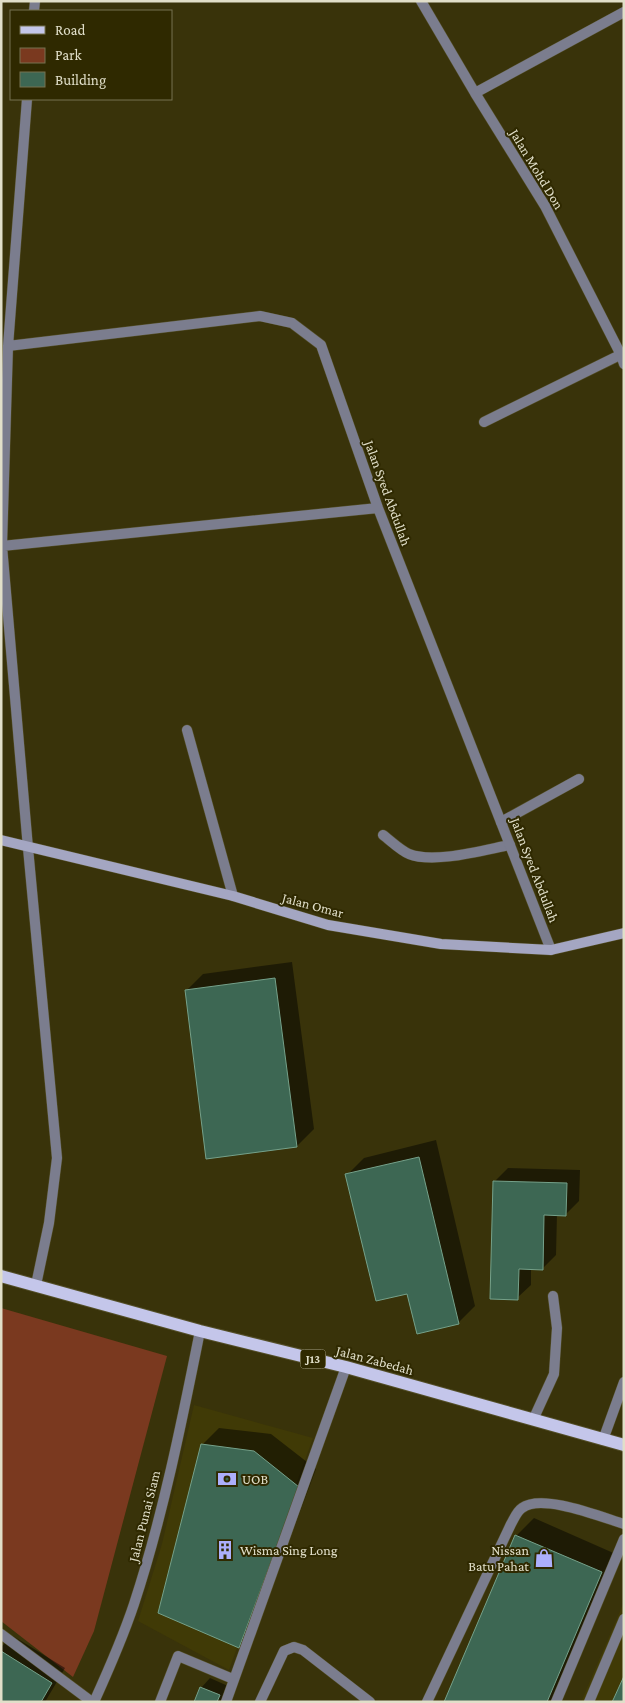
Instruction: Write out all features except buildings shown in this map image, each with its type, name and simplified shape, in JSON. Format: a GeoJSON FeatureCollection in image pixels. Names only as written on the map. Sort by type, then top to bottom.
{"type":"FeatureCollection","features":[{"type":"Feature","properties":{"kind":"main road","name":"Jalan Zabedah"},"geometry":{"type":"LineString","coordinates":[[1,1276],[200,1331],[346,1367],[624,1445]]}},
{"type":"Feature","properties":{"kind":"street","name":"Jalan Mohd Don"},"geometry":{"type":"LineString","coordinates":[[422,1],[475,93],[545,206],[623,358]]}},
{"type":"Feature","properties":{"kind":"street"},"geometry":{"type":"LineString","coordinates":[[475,93],[624,12]]}},
{"type":"Feature","properties":{"kind":"street"},"geometry":{"type":"LineString","coordinates":[[27,100],[8,346],[2,546],[57,1158],[49,1223],[36,1285]]}},
{"type":"Feature","properties":{"kind":"street","name":"Jalan Syed Abdullah"},"geometry":{"type":"LineString","coordinates":[[8,346],[260,316],[292,323],[321,346],[378,508],[551,950]]}},
{"type":"Feature","properties":{"kind":"street"},"geometry":{"type":"LineString","coordinates":[[484,422],[623,358]]}},
{"type":"Feature","properties":{"kind":"street"},"geometry":{"type":"LineString","coordinates":[[2,546],[378,508]]}},
{"type":"Feature","properties":{"kind":"street"},"geometry":{"type":"LineString","coordinates":[[186,730],[233,896]]}},
{"type":"Feature","properties":{"kind":"street"},"geometry":{"type":"LineString","coordinates":[[501,822],[579,779]]}},
{"type":"Feature","properties":{"kind":"street"},"geometry":{"type":"LineString","coordinates":[[383,835],[409,854],[428,857],[445,857],[510,845]]}},
{"type":"Feature","properties":{"kind":"street","name":"Jalan Omar"},"geometry":{"type":"LineString","coordinates":[[1,840],[233,896],[328,925],[441,944],[551,950],[624,933]]}},
{"type":"Feature","properties":{"kind":"street"},"geometry":{"type":"LineString","coordinates":[[533,1420],[554,1374],[557,1328],[553,1296]]}},
{"type":"Feature","properties":{"kind":"street","name":"Jalan Punai Siam"},"geometry":{"type":"LineString","coordinates":[[93,1702],[117,1651],[151,1550],[185,1406],[200,1331]]}},
{"type":"Feature","properties":{"kind":"street"},"geometry":{"type":"LineString","coordinates":[[226,1702],[346,1367]]}},
{"type":"Feature","properties":{"kind":"street"},"geometry":{"type":"LineString","coordinates":[[603,1440],[624,1382]]}},
{"type":"Feature","properties":{"kind":"street"},"geometry":{"type":"LineString","coordinates":[[427,1702],[511,1524],[522,1508],[538,1503],[550,1502],[624,1524]]}},
{"type":"Feature","properties":{"kind":"street"},"geometry":{"type":"LineString","coordinates":[[556,1702],[624,1539]]}},
{"type":"Feature","properties":{"kind":"street"},"geometry":{"type":"LineString","coordinates":[[589,1702],[624,1619]]}},
{"type":"Feature","properties":{"kind":"street"},"geometry":{"type":"LineString","coordinates":[[1,1634],[93,1702]]}},
{"type":"Feature","properties":{"kind":"street"},"geometry":{"type":"LineString","coordinates":[[263,1700],[284,1651],[294,1647],[303,1650],[370,1702]]}},
{"type":"Feature","properties":{"kind":"street"},"geometry":{"type":"LineString","coordinates":[[160,1702],[178,1656],[234,1679]]}},
{"type":"Feature","properties":{"kind":"shaded area","name":"Wisma Sing Long"},"geometry":{"type":"Polygon","coordinates":[[[194,1405],[313,1438],[229,1670],[138,1621],[162,1544],[194,1405]]]}},
{"type":"Feature","properties":{"kind":"shaded area"},"geometry":{"type":"Polygon","coordinates":[[[624,1602],[624,1702],[581,1702],[624,1602]]]}},
{"type":"Feature","properties":{"kind":"green space"},"geometry":{"type":"Polygon","coordinates":[[[1,1308],[167,1356],[94,1631],[73,1677],[1,1621],[1,1308]]]}},
{"type":"Feature","properties":{"kind":"place","name":"UOB"},"geometry":{"type":"Point","coordinates":[227,1479]}},
{"type":"Feature","properties":{"kind":"place","name":"Wisma Sing Long"},"geometry":{"type":"Point","coordinates":[225,1550]}},
{"type":"Feature","properties":{"kind":"place","name":"Nissan Batu Pahat"},"geometry":{"type":"Point","coordinates":[544,1558]}}]}
